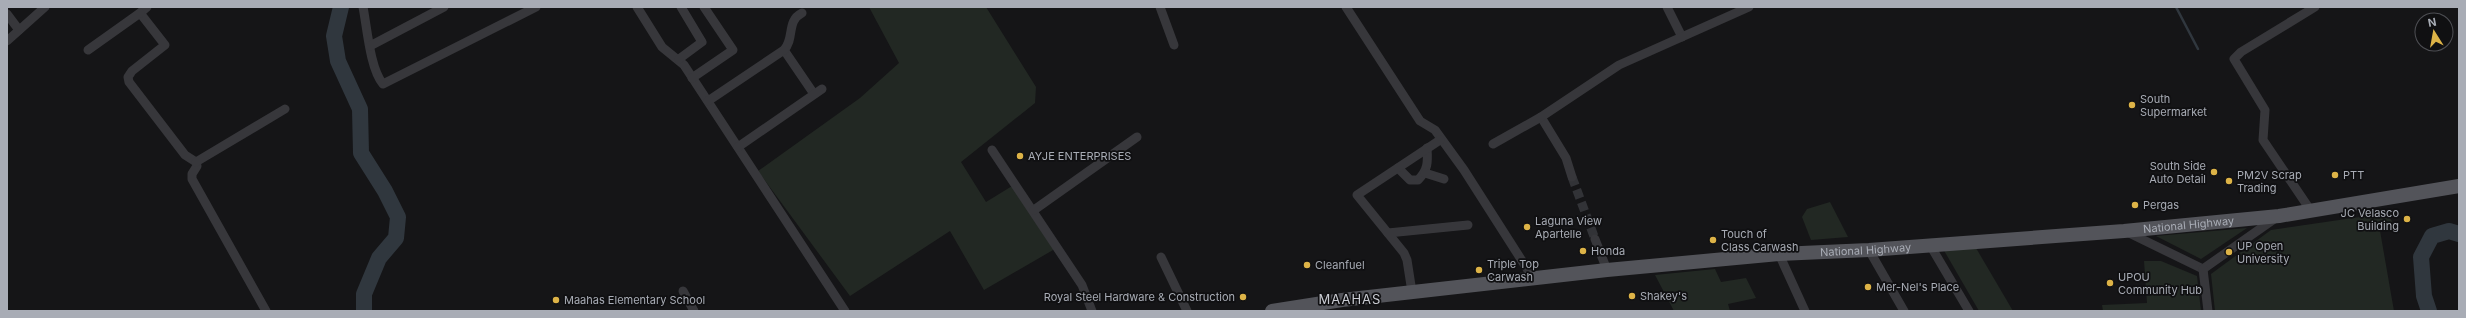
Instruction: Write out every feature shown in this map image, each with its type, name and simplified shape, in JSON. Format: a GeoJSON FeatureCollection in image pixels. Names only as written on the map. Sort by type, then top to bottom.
{"type":"FeatureCollection","features":[{"type":"Feature","properties":{"kind":"main road","name":"National Highway"},"geometry":{"type":"LineString","coordinates":[[1272,311],[1412,292],[1607,270],[1779,254],[1869,250],[2124,231],[2279,216],[2459,186]]}},
{"type":"Feature","properties":{"kind":"street"},"geometry":{"type":"LineString","coordinates":[[7,41],[45,7]]}},
{"type":"Feature","properties":{"kind":"street"},"geometry":{"type":"LineString","coordinates":[[88,50],[147,7]]}},
{"type":"Feature","properties":{"kind":"street"},"geometry":{"type":"LineString","coordinates":[[363,7],[370,46],[381,82],[387,84],[536,7]]}},
{"type":"Feature","properties":{"kind":"street"},"geometry":{"type":"LineString","coordinates":[[370,46],[444,7]]}},
{"type":"Feature","properties":{"kind":"street"},"geometry":{"type":"LineString","coordinates":[[637,7],[662,47],[679,59],[708,101],[845,311]]}},
{"type":"Feature","properties":{"kind":"street"},"geometry":{"type":"LineString","coordinates":[[679,59],[702,42],[681,7]]}},
{"type":"Feature","properties":{"kind":"street"},"geometry":{"type":"LineString","coordinates":[[692,78],[733,50],[704,7]]}},
{"type":"Feature","properties":{"kind":"street"},"geometry":{"type":"LineString","coordinates":[[1160,7],[1174,45]]}},
{"type":"Feature","properties":{"kind":"street"},"geometry":{"type":"LineString","coordinates":[[1346,7],[1420,121],[1435,130],[1440,140],[1464,170],[1533,278]]}},
{"type":"Feature","properties":{"kind":"street"},"geometry":{"type":"LineString","coordinates":[[1667,7],[1682,37]]}},
{"type":"Feature","properties":{"kind":"street"},"geometry":{"type":"LineString","coordinates":[[2311,211],[2263,140],[2265,110],[2234,59],[2241,52],[2315,7]]}},
{"type":"Feature","properties":{"kind":"street"},"geometry":{"type":"LineString","coordinates":[[1493,144],[1541,117],[1619,65],[1746,8]]}},
{"type":"Feature","properties":{"kind":"street"},"geometry":{"type":"LineString","coordinates":[[140,13],[165,45],[132,72],[128,77],[129,82],[185,156],[196,162]]}},
{"type":"Feature","properties":{"kind":"street"},"geometry":{"type":"LineString","coordinates":[[708,101],[784,50],[791,38],[791,23],[795,16],[802,13]]}},
{"type":"Feature","properties":{"kind":"street"},"geometry":{"type":"LineString","coordinates":[[7,14],[19,30]]}},
{"type":"Feature","properties":{"kind":"street"},"geometry":{"type":"LineString","coordinates":[[784,50],[814,94]]}},
{"type":"Feature","properties":{"kind":"street"},"geometry":{"type":"LineString","coordinates":[[738,147],[822,89]]}},
{"type":"Feature","properties":{"kind":"street"},"geometry":{"type":"LineString","coordinates":[[196,162],[285,109]]}},
{"type":"Feature","properties":{"kind":"street"},"geometry":{"type":"LineString","coordinates":[[1541,117],[1566,158],[1572,177]]}},
{"type":"Feature","properties":{"kind":"street"},"geometry":{"type":"LineString","coordinates":[[1034,210],[1137,137]]}},
{"type":"Feature","properties":{"kind":"street"},"geometry":{"type":"LineString","coordinates":[[1412,292],[1407,260],[1357,195],[1440,140]]}},
{"type":"Feature","properties":{"kind":"street"},"geometry":{"type":"LineString","coordinates":[[1398,168],[1410,180],[1418,180],[1425,173],[1428,163],[1427,148]]}},
{"type":"Feature","properties":{"kind":"street"},"geometry":{"type":"LineString","coordinates":[[992,150],[1034,210],[1082,285],[1092,311]]}},
{"type":"Feature","properties":{"kind":"street"},"geometry":{"type":"LineString","coordinates":[[196,162],[197,166],[192,174],[192,180],[266,311]]}},
{"type":"Feature","properties":{"kind":"street"},"geometry":{"type":"LineString","coordinates":[[1425,173],[1444,179]]}},
{"type":"Feature","properties":{"kind":"street"},"geometry":{"type":"LineString","coordinates":[[2203,269],[2279,216]]}},
{"type":"Feature","properties":{"kind":"street"},"geometry":{"type":"LineString","coordinates":[[1388,234],[1468,225]]}},
{"type":"Feature","properties":{"kind":"street"},"geometry":{"type":"LineString","coordinates":[[2124,231],[2203,269]]}},
{"type":"Feature","properties":{"kind":"street"},"geometry":{"type":"LineString","coordinates":[[1595,239],[1607,270]]}},
{"type":"Feature","properties":{"kind":"street"},"geometry":{"type":"LineString","coordinates":[[1930,245],[1969,311]]}},
{"type":"Feature","properties":{"kind":"street"},"geometry":{"type":"LineString","coordinates":[[1869,250],[1904,311]]}},
{"type":"Feature","properties":{"kind":"street"},"geometry":{"type":"LineString","coordinates":[[1779,254],[1805,311]]}},
{"type":"Feature","properties":{"kind":"street"},"geometry":{"type":"LineString","coordinates":[[1161,257],[1187,311]]}},
{"type":"Feature","properties":{"kind":"street"},"geometry":{"type":"LineString","coordinates":[[2203,269],[2208,311]]}},
{"type":"Feature","properties":{"kind":"street"},"geometry":{"type":"LineString","coordinates":[[683,291],[694,311]]}},
{"type":"Feature","properties":{"kind":"shaded area"},"geometry":{"type":"Polygon","coordinates":[[[869,7],[986,7],[1036,87],[1035,103],[961,162],[986,202],[1017,183],[1060,246],[984,290],[950,231],[850,296],[758,171],[860,98],[899,63],[869,7]]]}},
{"type":"Feature","properties":{"kind":"shaded area"},"geometry":{"type":"Polygon","coordinates":[[[1830,202],[1848,237],[1811,240],[1802,217],[1807,209],[1830,202]]]}},
{"type":"Feature","properties":{"kind":"shaded area"},"geometry":{"type":"Polygon","coordinates":[[[2387,213],[2393,223],[2379,225],[2394,311],[2215,311],[2211,274],[2271,230],[2387,213]]]}},
{"type":"Feature","properties":{"kind":"shaded area"},"geometry":{"type":"Polygon","coordinates":[[[2247,228],[2201,259],[2156,236],[2247,228]]]}},
{"type":"Feature","properties":{"kind":"shaded area"},"geometry":{"type":"Polygon","coordinates":[[[1942,247],[1976,248],[2013,311],[1979,311],[1942,247]]]}},
{"type":"Feature","properties":{"kind":"shaded area"},"geometry":{"type":"Polygon","coordinates":[[[2144,261],[2161,261],[2197,276],[2201,311],[2103,311],[2102,305],[2147,303],[2144,261]]]}},
{"type":"Feature","properties":{"kind":"shaded area"},"geometry":{"type":"Polygon","coordinates":[[[1715,269],[1721,282],[1746,278],[1756,298],[1728,304],[1730,311],[1674,311],[1655,275],[1715,269]]]}},
{"type":"Feature","properties":{"kind":"waterway"},"geometry":{"type":"LineString","coordinates":[[341,7],[334,36],[338,61],[360,109],[361,153],[385,191],[398,217],[396,238],[379,258],[364,294],[364,311]]}},
{"type":"Feature","properties":{"kind":"waterway"},"geometry":{"type":"LineString","coordinates":[[2176,7],[2198,49]]}},
{"type":"Feature","properties":{"kind":"waterway"},"geometry":{"type":"LineString","coordinates":[[2429,311],[2424,296],[2421,257],[2432,236],[2449,231],[2459,234]]}},
{"type":"Feature","properties":{"kind":"tunnel"},"geometry":{"type":"LineString","coordinates":[[1572,177],[1595,239]]}},
{"type":"Feature","properties":{"kind":"place","name":"South Supermarket"},"geometry":{"type":"Point","coordinates":[2132,105]}},
{"type":"Feature","properties":{"kind":"place","name":"AYJE ENTERPRISES"},"geometry":{"type":"Point","coordinates":[1020,156]}},
{"type":"Feature","properties":{"kind":"place","name":"South Side Auto Detail"},"geometry":{"type":"Point","coordinates":[2214,172]}},
{"type":"Feature","properties":{"kind":"place","name":"PTT"},"geometry":{"type":"Point","coordinates":[2335,175]}},
{"type":"Feature","properties":{"kind":"place","name":"PM2V Scrap Trading"},"geometry":{"type":"Point","coordinates":[2229,181]}},
{"type":"Feature","properties":{"kind":"place","name":"Pergas"},"geometry":{"type":"Point","coordinates":[2135,205]}},
{"type":"Feature","properties":{"kind":"place","name":"JC Velasco Building"},"geometry":{"type":"Point","coordinates":[2407,219]}},
{"type":"Feature","properties":{"kind":"place","name":"Laguna View Apartelle"},"geometry":{"type":"Point","coordinates":[1527,227]}},
{"type":"Feature","properties":{"kind":"place","name":"Touch of Class Carwash"},"geometry":{"type":"Point","coordinates":[1713,240]}},
{"type":"Feature","properties":{"kind":"place","name":"Honda"},"geometry":{"type":"Point","coordinates":[1583,251]}},
{"type":"Feature","properties":{"kind":"place","name":"UP Open University"},"geometry":{"type":"Point","coordinates":[2229,252]}},
{"type":"Feature","properties":{"kind":"place","name":"Cleanfuel"},"geometry":{"type":"Point","coordinates":[1307,265]}},
{"type":"Feature","properties":{"kind":"place","name":"Triple Top Carwash"},"geometry":{"type":"Point","coordinates":[1479,270]}},
{"type":"Feature","properties":{"kind":"place","name":"UPOU Community Hub"},"geometry":{"type":"Point","coordinates":[2110,283]}},
{"type":"Feature","properties":{"kind":"place","name":"Mer-Nel's Place"},"geometry":{"type":"Point","coordinates":[1868,287]}},
{"type":"Feature","properties":{"kind":"place","name":"Shakey's"},"geometry":{"type":"Point","coordinates":[1632,296]}},
{"type":"Feature","properties":{"kind":"place","name":"Royal Steel Hardware & Construction"},"geometry":{"type":"Point","coordinates":[1243,297]}},
{"type":"Feature","properties":{"kind":"place","name":"Maahas Elementary School"},"geometry":{"type":"Point","coordinates":[556,300]}},
{"type":"Feature","properties":{"kind":"district","name":"MAAHAS"},"geometry":{"type":"Point","coordinates":[1350,299]}}]}
